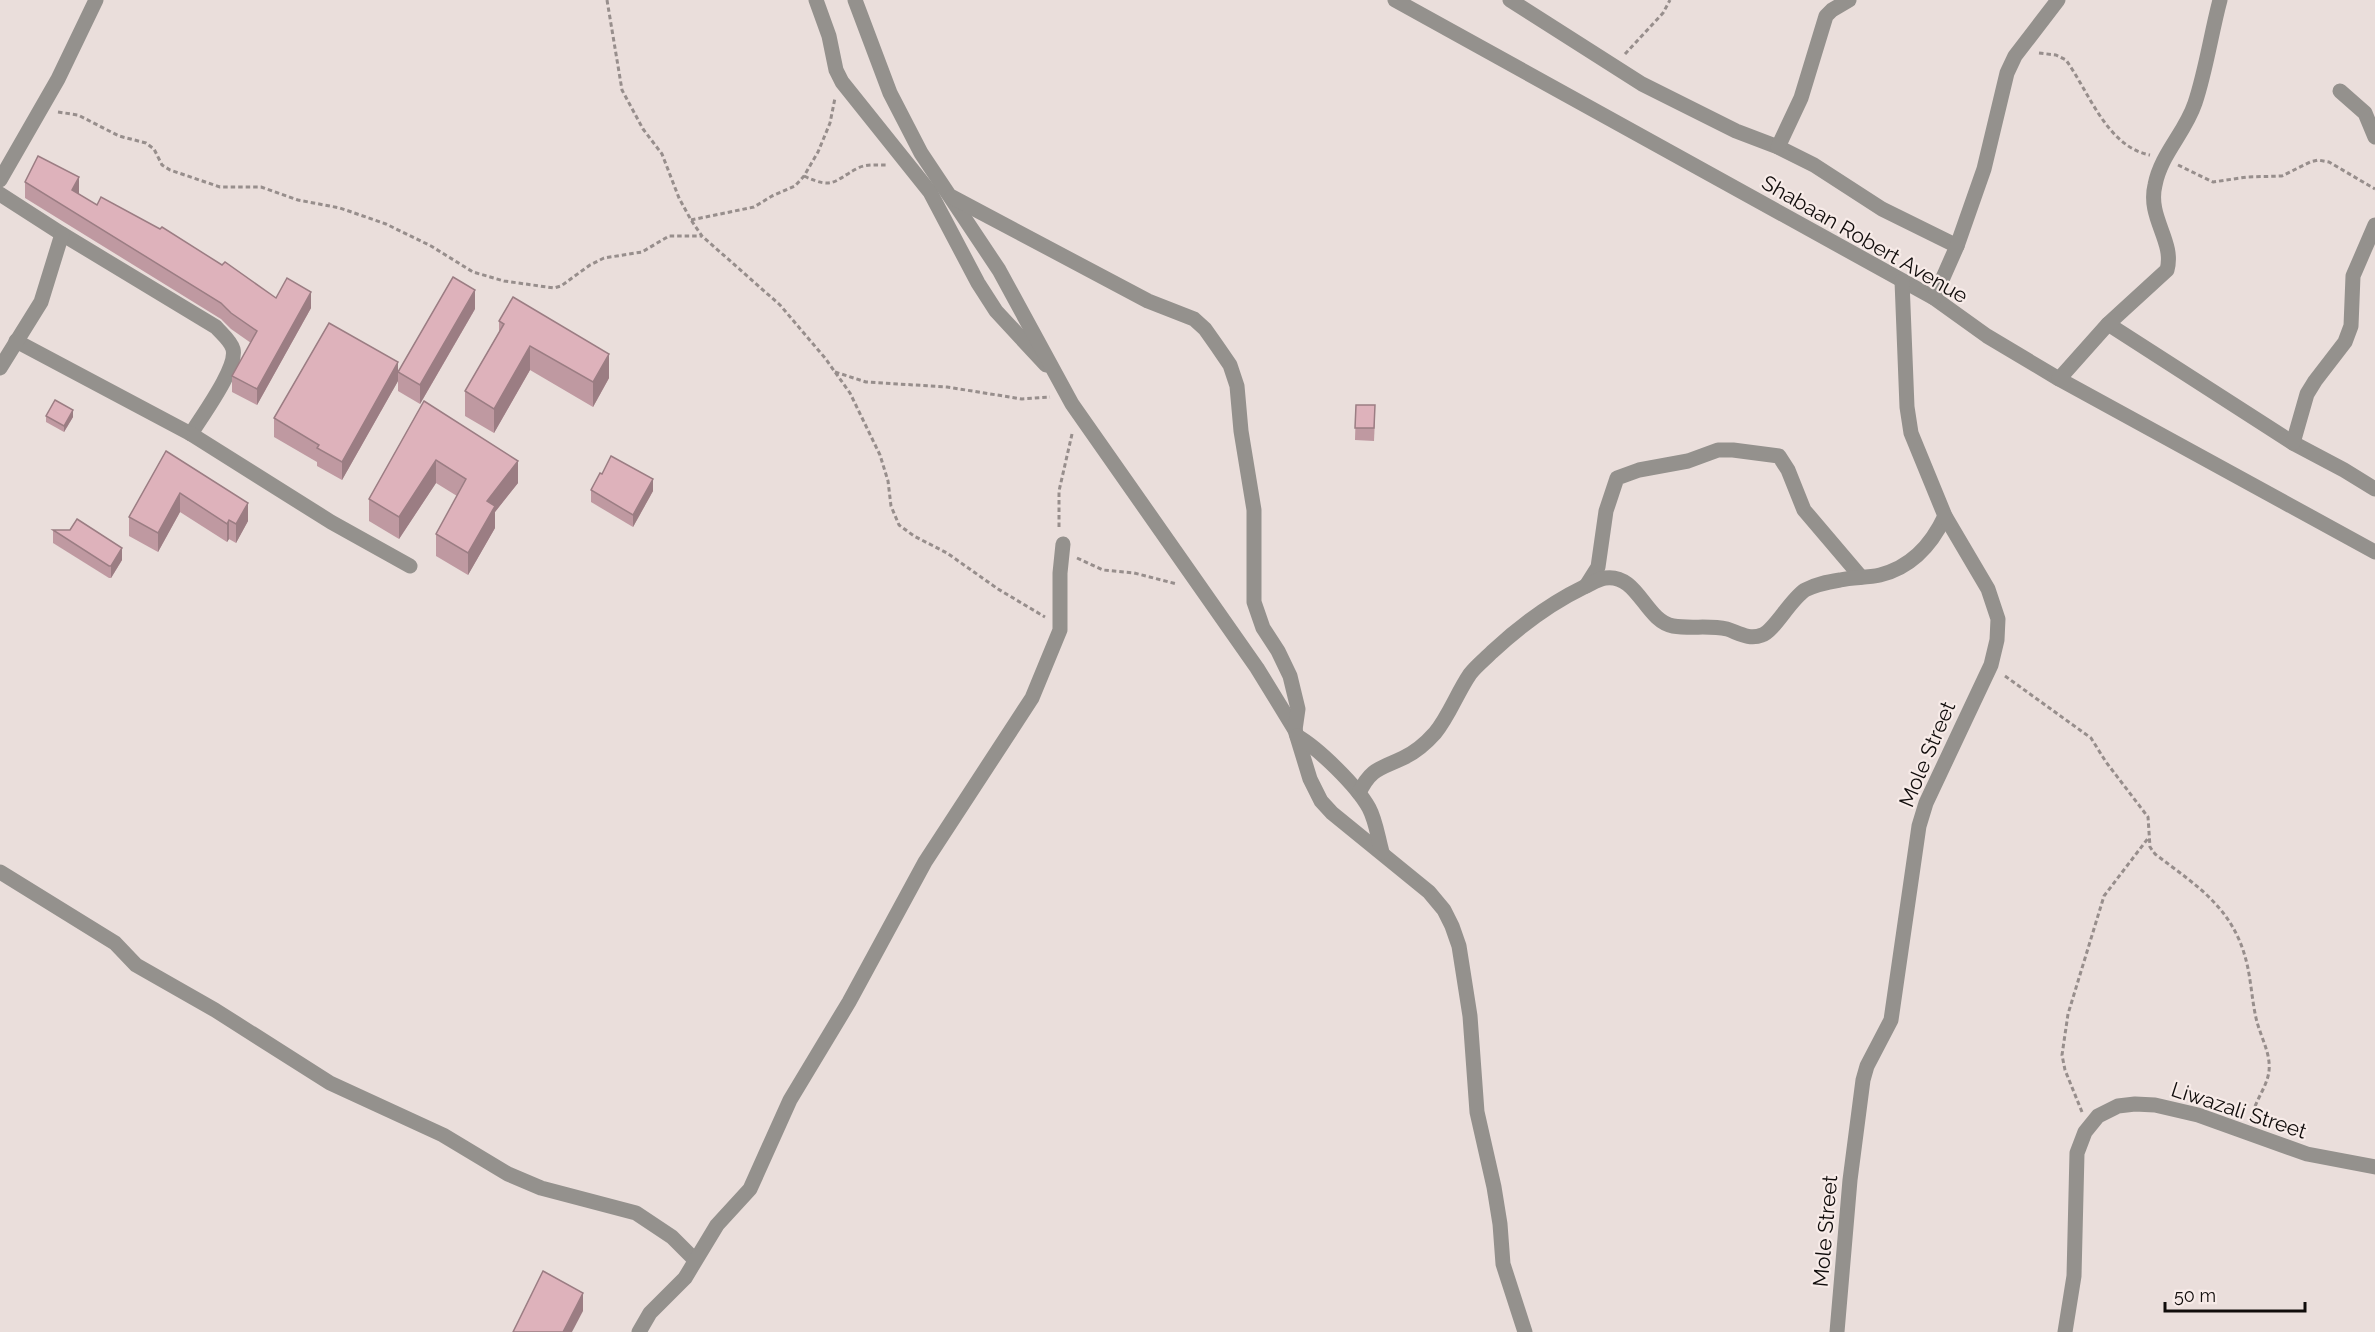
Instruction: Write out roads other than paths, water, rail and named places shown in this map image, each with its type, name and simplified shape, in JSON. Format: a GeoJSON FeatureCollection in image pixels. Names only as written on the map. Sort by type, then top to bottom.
{"type":"FeatureCollection","features":[{"type":"Feature","properties":{"kind":"street"},"geometry":{"type":"LineString","coordinates":[[0,180],[41,110],[96,0]]}},
{"type":"Feature","properties":{"kind":"street"},"geometry":{"type":"LineString","coordinates":[[816,0],[838,76],[937,203],[978,283],[996,311],[1058,378]]}},
{"type":"Feature","properties":{"kind":"street"},"geometry":{"type":"LineString","coordinates":[[855,0],[890,93],[906,128],[999,270],[1077,411],[1160,528],[1200,590],[1257,668],[1296,733],[1310,779],[1321,801],[1332,813],[1418,882],[1444,910],[1459,946],[1470,1016],[1477,1112],[1494,1187],[1503,1263],[1525,1332]]}},
{"type":"Feature","properties":{"kind":"street","name":"Shabaan Robert Avenue"},"geometry":{"type":"LineString","coordinates":[[1395,0],[1934,298],[1987,336],[2059,379],[2375,552]]}},
{"type":"Feature","properties":{"kind":"street"},"geometry":{"type":"LineString","coordinates":[[1510,0],[1642,84],[1736,131],[1778,147],[1814,165],[1882,209],[1957,246]]}},
{"type":"Feature","properties":{"kind":"street"},"geometry":{"type":"LineString","coordinates":[[1778,147],[1801,98],[1826,16],[1849,0]]}},
{"type":"Feature","properties":{"kind":"street"},"geometry":{"type":"LineString","coordinates":[[1934,298],[1957,246],[1984,169],[2007,73],[2020,50],[2058,0]]}},
{"type":"Feature","properties":{"kind":"street"},"geometry":{"type":"LineString","coordinates":[[2059,379],[2108,324],[2167,270],[2170,260],[2153,204],[2154,187],[2164,158],[2188,121],[2195,103],[2220,0]]}},
{"type":"Feature","properties":{"kind":"street"},"geometry":{"type":"LineString","coordinates":[[2340,91],[2365,113],[2375,138]]}},
{"type":"Feature","properties":{"kind":"street"},"geometry":{"type":"LineString","coordinates":[[0,194],[216,327],[231,343],[234,350],[232,364],[191,434]]}},
{"type":"Feature","properties":{"kind":"street"},"geometry":{"type":"LineString","coordinates":[[949,196],[1148,301],[1194,319],[1205,328],[1230,365],[1237,386],[1241,431],[1254,510],[1254,602],[1263,628],[1290,676],[1298,709],[1296,733]]}},
{"type":"Feature","properties":{"kind":"street"},"geometry":{"type":"LineString","coordinates":[[2293,443],[2307,394],[2314,381],[2345,342],[2351,326],[2353,276],[2375,225]]}},
{"type":"Feature","properties":{"kind":"street"},"geometry":{"type":"LineString","coordinates":[[0,368],[41,302],[62,234]]}},
{"type":"Feature","properties":{"kind":"street","name":"Mole Street"},"geometry":{"type":"LineString","coordinates":[[1837,1332],[1850,1180],[1863,1080],[1867,1066],[1892,1020],[1919,826],[1926,803],[1991,665],[1997,640],[1998,619],[1994,603],[1965,546],[1945,516],[1911,434],[1907,407],[1902,280]]}},
{"type":"Feature","properties":{"kind":"street"},"geometry":{"type":"LineString","coordinates":[[2108,324],[2293,443],[2375,489]]}},
{"type":"Feature","properties":{"kind":"street"},"geometry":{"type":"LineString","coordinates":[[16,341],[191,434],[331,522],[411,566]]}},
{"type":"Feature","properties":{"kind":"street"},"geometry":{"type":"LineString","coordinates":[[1585,587],[1598,567],[1606,511],[1617,478],[1639,470],[1688,460],[1718,450],[1779,456],[1788,470],[1803,510],[1862,577]]}},
{"type":"Feature","properties":{"kind":"street"},"geometry":{"type":"LineString","coordinates":[[1359,793],[1370,774],[1380,767],[1411,754],[1435,732],[1471,673],[1520,627],[1560,598],[1605,578],[1617,580],[1631,587],[1666,624],[1714,627],[1752,637],[1767,633],[1803,591],[1821,584],[1888,572],[1918,556],[1936,535],[1945,516]]}},
{"type":"Feature","properties":{"kind":"street"},"geometry":{"type":"LineString","coordinates":[[639,1332],[650,1313],[685,1278],[717,1225],[750,1189],[790,1100],[849,1002],[925,862],[1032,698],[1060,630],[1060,573],[1064,544]]}},
{"type":"Feature","properties":{"kind":"street"},"geometry":{"type":"LineString","coordinates":[[1296,733],[1359,793],[1371,815],[1382,852]]}},
{"type":"Feature","properties":{"kind":"street"},"geometry":{"type":"LineString","coordinates":[[0,872],[115,943],[136,965],[215,1010],[330,1083],[443,1135],[508,1174],[530,1183],[636,1213],[672,1237],[694,1260]]}},
{"type":"Feature","properties":{"kind":"street","name":"Liwazali Street"},"geometry":{"type":"LineString","coordinates":[[2065,1332],[2074,1276],[2076,1162],[2079,1146],[2098,1116],[2118,1106],[2155,1105],[2198,1115],[2307,1154],[2375,1167]]}}]}
